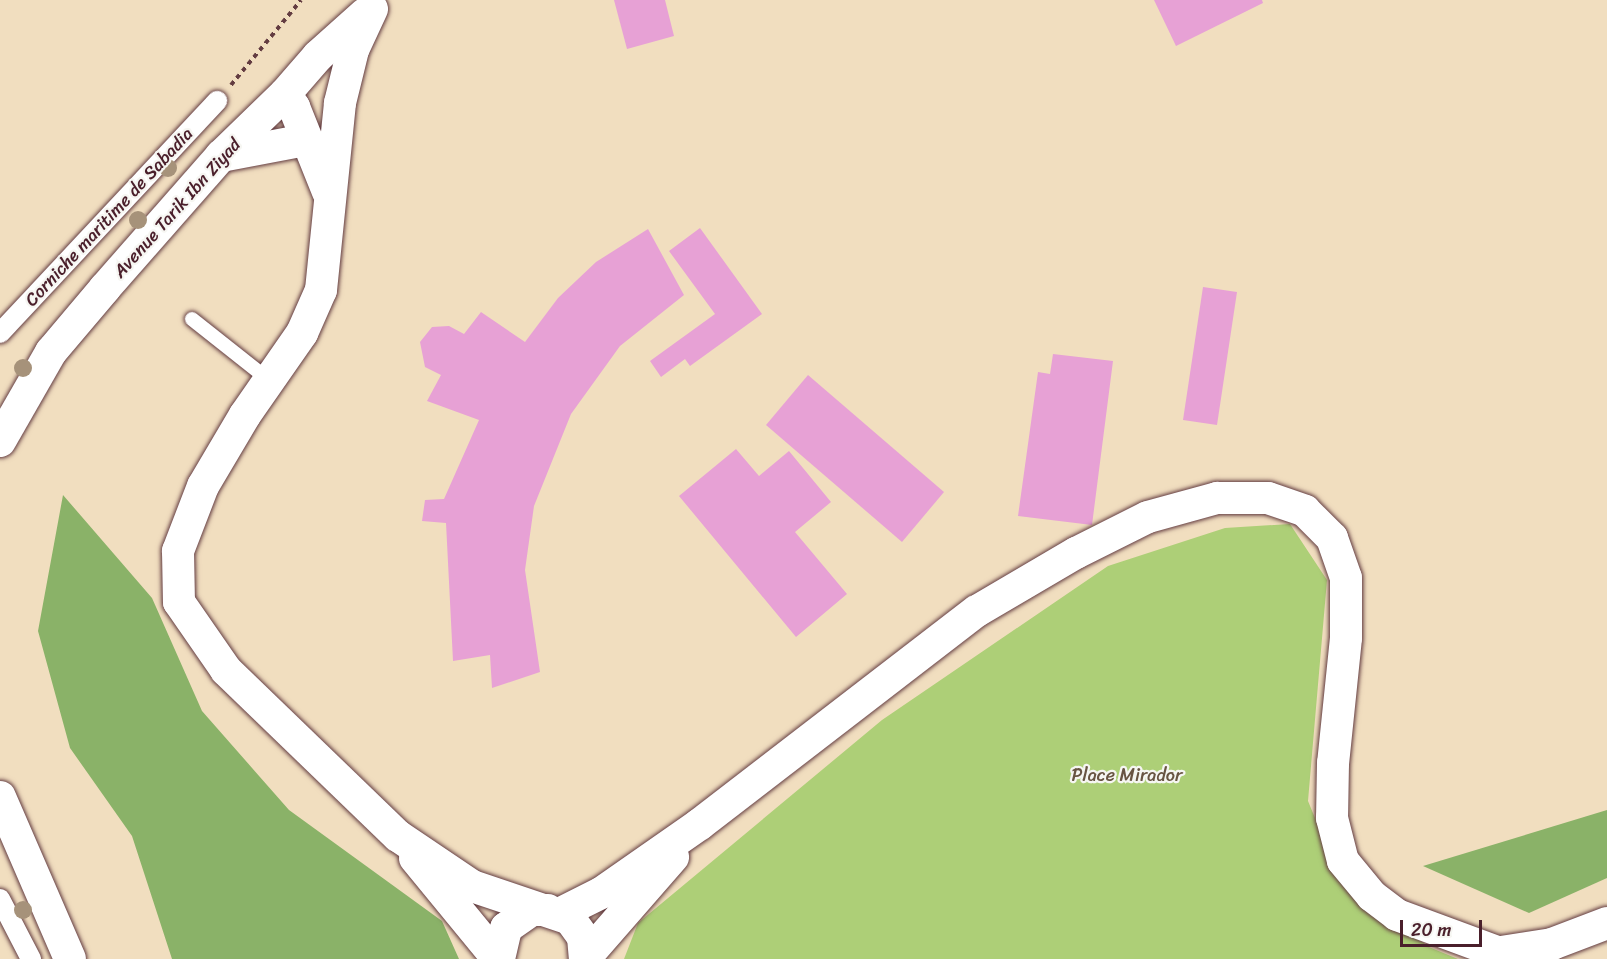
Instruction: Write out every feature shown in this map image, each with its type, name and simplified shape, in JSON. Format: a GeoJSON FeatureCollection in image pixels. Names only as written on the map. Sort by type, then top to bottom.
{"type":"FeatureCollection","features":[{"type":"Feature","properties":{"kind":"street","name":"Avenue Tarik Ibn Ziyad"},"geometry":{"type":"LineString","coordinates":[[0,441],[51,352],[221,156],[285,94],[318,56],[377,4]]}},
{"type":"Feature","properties":{"kind":"street"},"geometry":{"type":"LineString","coordinates":[[377,4],[353,50],[340,103],[321,290],[302,333],[203,486],[178,551],[179,602],[226,670],[398,836],[465,923],[498,959]]}},
{"type":"Feature","properties":{"kind":"street"},"geometry":{"type":"LineString","coordinates":[[318,56],[327,67],[340,103]]}},
{"type":"Feature","properties":{"kind":"street"},"geometry":{"type":"LineString","coordinates":[[285,94],[329,195]]}},
{"type":"Feature","properties":{"kind":"street","name":"Corniche maritime de Sabadia"},"geometry":{"type":"LineString","coordinates":[[0,333],[217,102]]}},
{"type":"Feature","properties":{"kind":"street"},"geometry":{"type":"LineString","coordinates":[[221,156],[306,140]]}},
{"type":"Feature","properties":{"kind":"street"},"geometry":{"type":"LineString","coordinates":[[498,959],[506,928],[532,910],[555,912],[601,893],[700,824],[977,611],[1076,553],[1148,517],[1217,498],[1268,498],[1305,511],[1332,538],[1346,578],[1346,638],[1333,763],[1332,818],[1343,861],[1372,897],[1397,915],[1508,956],[1552,944],[1607,923]]}},
{"type":"Feature","properties":{"kind":"street"},"geometry":{"type":"LineString","coordinates":[[0,797],[70,959]]}},
{"type":"Feature","properties":{"kind":"street"},"geometry":{"type":"LineString","coordinates":[[585,958],[700,824]]}},
{"type":"Feature","properties":{"kind":"street"},"geometry":{"type":"LineString","coordinates":[[398,836],[472,886],[555,912],[578,927],[585,958]]}},
{"type":"Feature","properties":{"kind":"street"},"geometry":{"type":"LineString","coordinates":[[0,899],[31,959]]}},
{"type":"Feature","properties":{"kind":"lane"},"geometry":{"type":"LineString","coordinates":[[192,319],[270,380]]}},
{"type":"Feature","properties":{"kind":"path"},"geometry":{"type":"LineString","coordinates":[[217,102],[301,0]]}},
{"type":"Feature","properties":{"kind":"green space"},"geometry":{"type":"Polygon","coordinates":[[[63,495],[152,598],[202,711],[289,810],[442,921],[459,959],[172,959],[132,836],[70,748],[38,631],[63,495]]]}},
{"type":"Feature","properties":{"kind":"green space","name":"Place Mirador"},"geometry":{"type":"Polygon","coordinates":[[[1290,524],[1327,580],[1308,801],[1340,879],[1429,947],[1458,959],[624,959],[638,923],[882,720],[1108,566],[1225,528],[1290,524]]]}},
{"type":"Feature","properties":{"kind":"green space"},"geometry":{"type":"Polygon","coordinates":[[[1607,810],[1607,878],[1529,913],[1423,866],[1607,810]]]}},
{"type":"Feature","properties":{"kind":"building"},"geometry":{"type":"Polygon","coordinates":[[[614,0],[665,0],[674,36],[627,49],[614,0]]]}},
{"type":"Feature","properties":{"kind":"building"},"geometry":{"type":"Polygon","coordinates":[[[1154,0],[1262,0],[1263,3],[1176,46],[1154,0]]]}},
{"type":"Feature","properties":{"kind":"building"},"geometry":{"type":"Polygon","coordinates":[[[700,228],[762,314],[690,366],[685,359],[661,377],[650,361],[715,314],[669,251],[700,228]]]}},
{"type":"Feature","properties":{"kind":"building"},"geometry":{"type":"Polygon","coordinates":[[[648,229],[684,295],[620,346],[571,414],[534,506],[525,570],[540,672],[492,688],[490,655],[453,661],[446,523],[422,521],[425,500],[444,499],[479,420],[427,401],[441,375],[425,367],[420,342],[432,327],[449,326],[464,334],[481,312],[525,342],[558,298],[596,262],[648,229]]]}},
{"type":"Feature","properties":{"kind":"building"},"geometry":{"type":"Polygon","coordinates":[[[1203,287],[1237,292],[1217,425],[1183,420],[1203,287]]]}},
{"type":"Feature","properties":{"kind":"building"},"geometry":{"type":"Polygon","coordinates":[[[1053,354],[1113,361],[1092,525],[1018,516],[1038,372],[1050,374],[1053,354]]]}},
{"type":"Feature","properties":{"kind":"building"},"geometry":{"type":"Polygon","coordinates":[[[808,375],[944,492],[902,542],[766,425],[808,375]]]}},
{"type":"Feature","properties":{"kind":"building"},"geometry":{"type":"Polygon","coordinates":[[[736,449],[759,476],[789,451],[831,502],[795,532],[847,594],[796,637],[679,496],[736,449]]]}}]}
